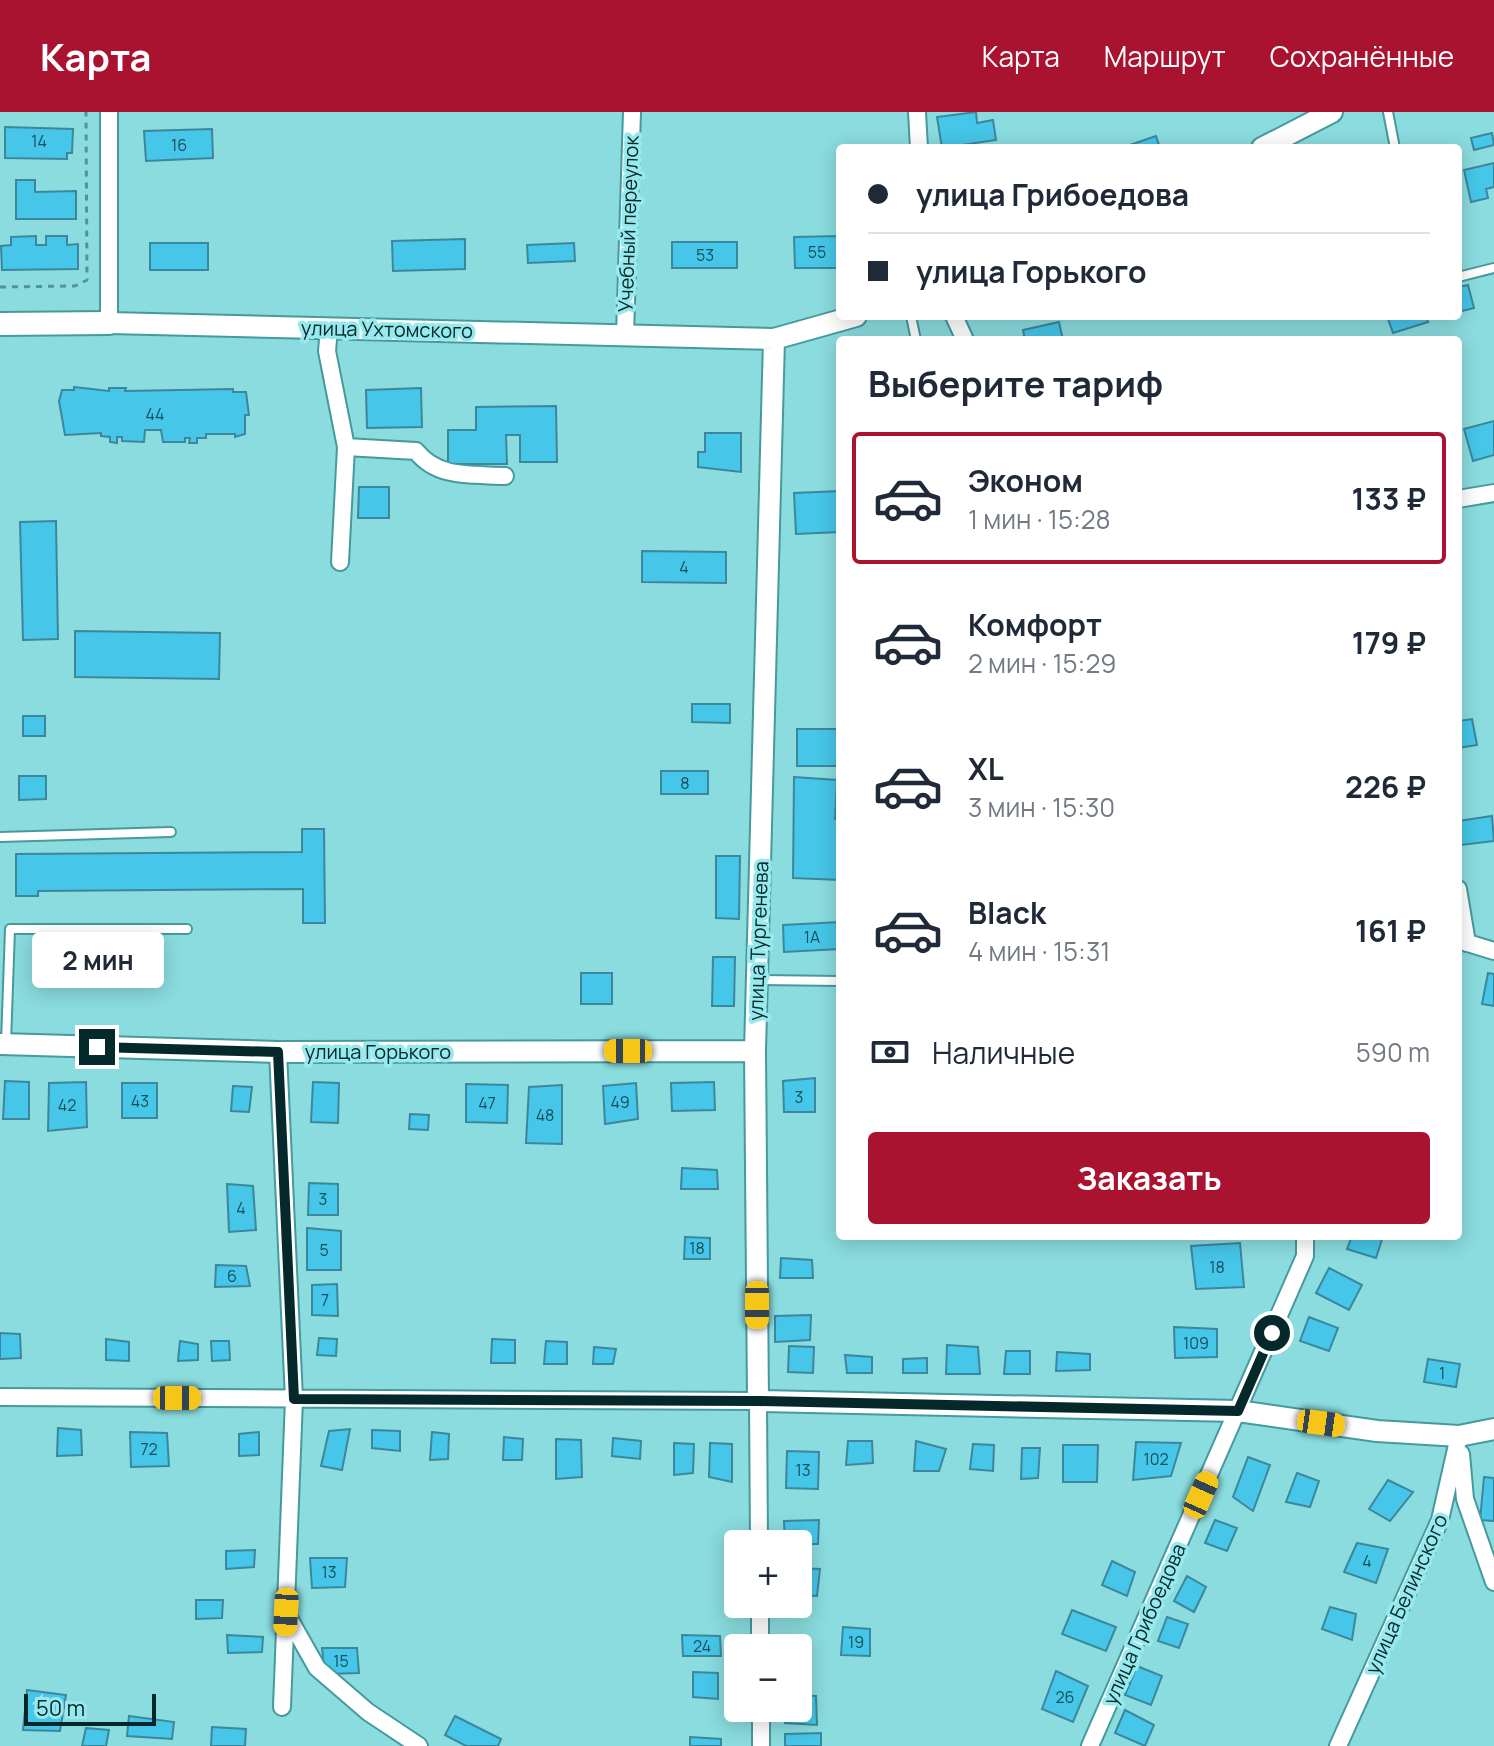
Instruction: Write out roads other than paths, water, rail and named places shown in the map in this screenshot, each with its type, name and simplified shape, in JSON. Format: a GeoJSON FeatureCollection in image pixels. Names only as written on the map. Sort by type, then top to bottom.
{"type":"FeatureCollection","features":[{"type":"Feature","properties":{"kind":"main road","name":"улица Ухтомского"},"geometry":{"type":"LineString","coordinates":[[0,324],[109,323]]}},
{"type":"Feature","properties":{"kind":"street"},"geometry":{"type":"LineString","coordinates":[[109,112],[109,323]]}},
{"type":"Feature","properties":{"kind":"street","name":"Учебный переулок"},"geometry":{"type":"LineString","coordinates":[[625,335],[632,112]]}},
{"type":"Feature","properties":{"kind":"street"},"geometry":{"type":"LineString","coordinates":[[917,112],[919,144]]}},
{"type":"Feature","properties":{"kind":"street"},"geometry":{"type":"LineString","coordinates":[[1270,144],[1332,112]]}},
{"type":"Feature","properties":{"kind":"street","name":"улица Ухтомского"},"geometry":{"type":"LineString","coordinates":[[109,323],[774,339],[842,320]]}},
{"type":"Feature","properties":{"kind":"street"},"geometry":{"type":"LineString","coordinates":[[329,328],[327,351],[346,447],[340,562]]}},
{"type":"Feature","properties":{"kind":"street","name":"улица Тургенева"},"geometry":{"type":"LineString","coordinates":[[759,1530],[755,1051],[774,339]]}},
{"type":"Feature","properties":{"kind":"street"},"geometry":{"type":"LineString","coordinates":[[346,447],[416,451],[427,465],[448,473],[505,476]]}},
{"type":"Feature","properties":{"kind":"street"},"geometry":{"type":"LineString","coordinates":[[1462,498],[1494,493]]}},
{"type":"Feature","properties":{"kind":"street"},"geometry":{"type":"LineString","coordinates":[[1462,941],[1494,951]]}},
{"type":"Feature","properties":{"kind":"street","name":"улица Горького"},"geometry":{"type":"LineString","coordinates":[[3,1044],[278,1052],[755,1051]]}},
{"type":"Feature","properties":{"kind":"street"},"geometry":{"type":"LineString","coordinates":[[278,1052],[294,1399],[282,1707]]}},
{"type":"Feature","properties":{"kind":"street","name":"улица Грибоедова"},"geometry":{"type":"LineString","coordinates":[[1090,1746],[1305,1256],[1305,1240]]}},
{"type":"Feature","properties":{"kind":"street"},"geometry":{"type":"LineString","coordinates":[[0,1397],[758,1401],[1238,1411],[1377,1431],[1459,1436],[1494,1429]]}},
{"type":"Feature","properties":{"kind":"street"},"geometry":{"type":"LineString","coordinates":[[1459,1436],[1465,1499],[1494,1582]]}},
{"type":"Feature","properties":{"kind":"street","name":"улица Белинского"},"geometry":{"type":"LineString","coordinates":[[1341,1745],[1440,1520],[1459,1436]]}},
{"type":"Feature","properties":{"kind":"street"},"geometry":{"type":"LineString","coordinates":[[286,1612],[317,1668],[368,1712],[419,1746]]}},
{"type":"Feature","properties":{"kind":"street"},"geometry":{"type":"LineString","coordinates":[[761,1722],[761,1746]]}},
{"type":"Feature","properties":{"kind":"lane"},"geometry":{"type":"LineString","coordinates":[[1388,112],[1394,144]]}},
{"type":"Feature","properties":{"kind":"lane"},"geometry":{"type":"LineString","coordinates":[[1462,276],[1494,268]]}},
{"type":"Feature","properties":{"kind":"lane"},"geometry":{"type":"LineString","coordinates":[[0,837],[171,832]]}},
{"type":"Feature","properties":{"kind":"lane"},"geometry":{"type":"LineString","coordinates":[[3,1044],[5,929],[187,929]]}},
{"type":"Feature","properties":{"kind":"lane"},"geometry":{"type":"LineString","coordinates":[[757,980],[836,981]]}}]}
